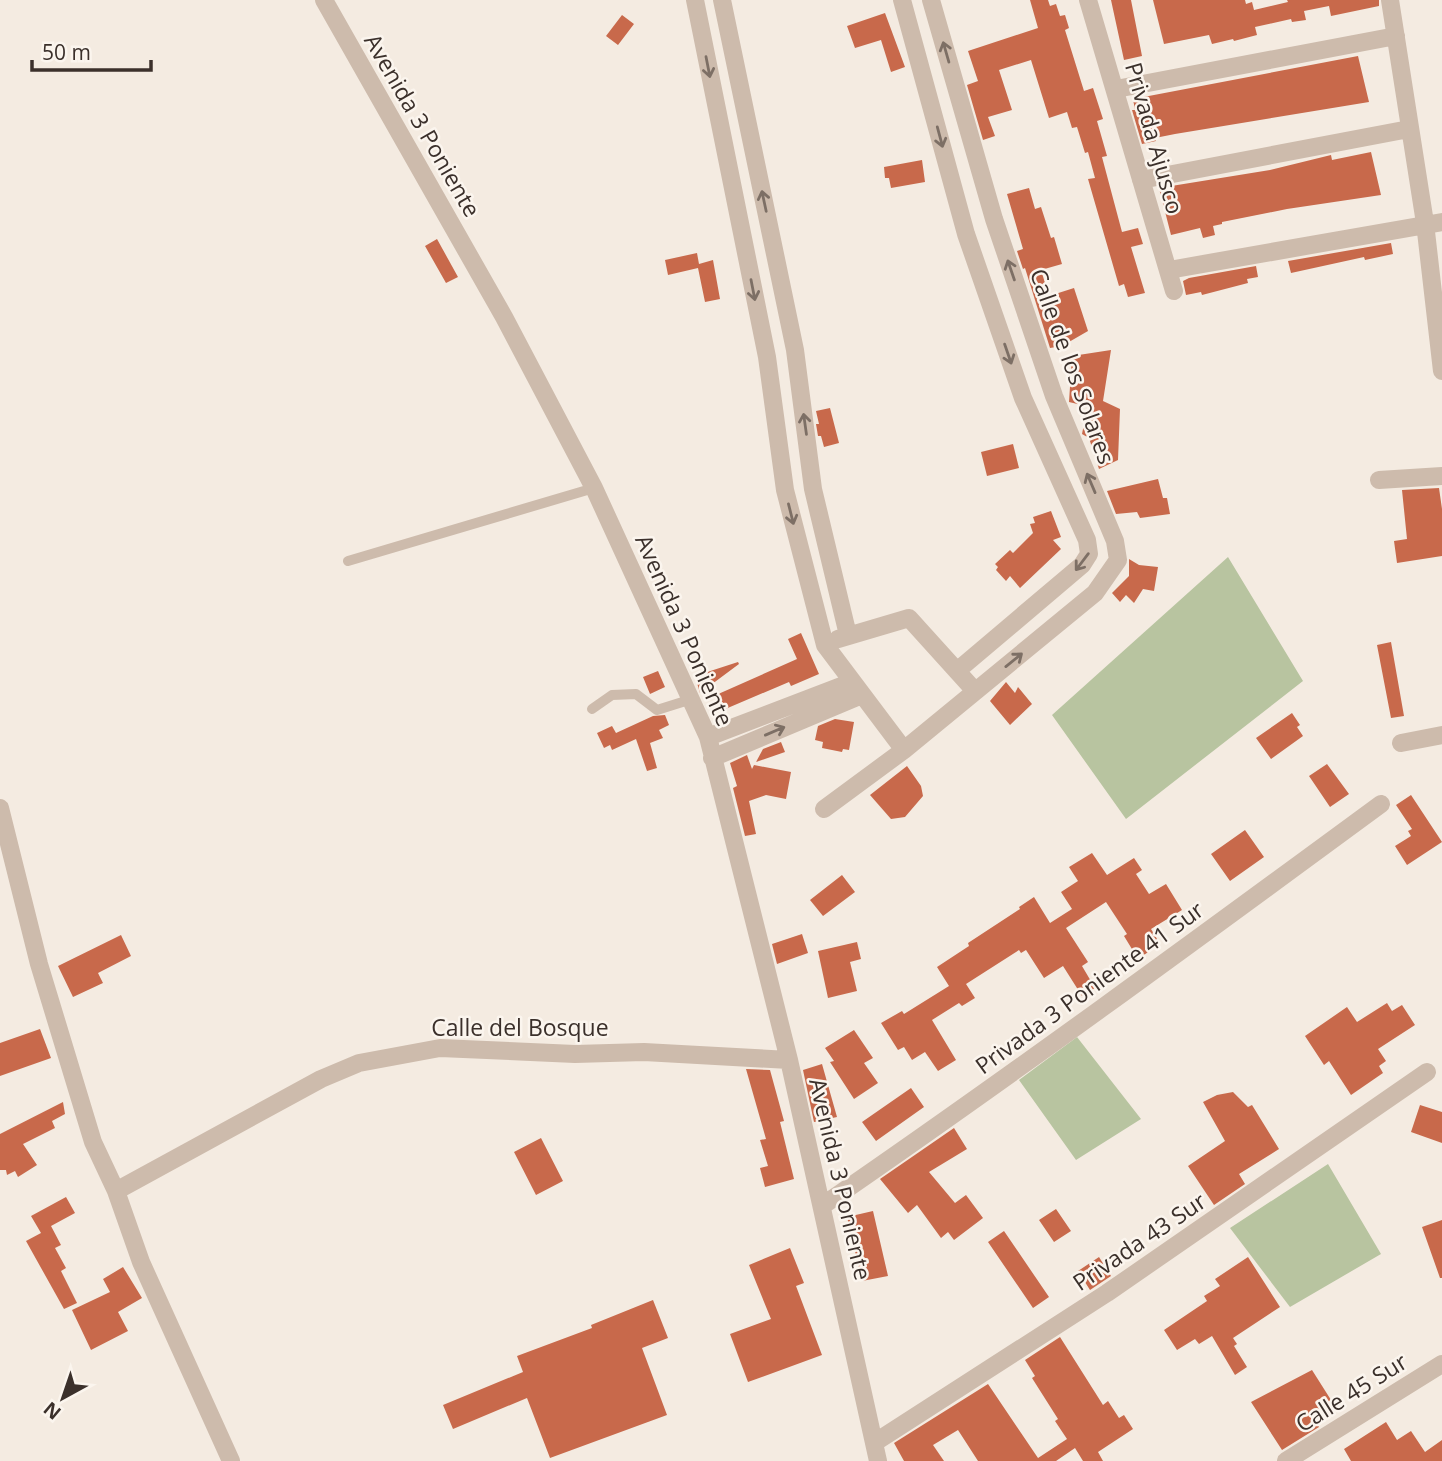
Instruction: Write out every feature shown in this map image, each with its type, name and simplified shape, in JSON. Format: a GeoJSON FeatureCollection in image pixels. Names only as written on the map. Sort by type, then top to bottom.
{"type":"FeatureCollection","features":[{"type":"Feature","properties":{"kind":"street","name":"Avenida 3 Poniente"},"geometry":{"type":"LineString","coordinates":[[324,0],[504,317],[594,488],[708,737],[789,1060],[876,1452]]}},
{"type":"Feature","properties":{"kind":"street"},"geometry":{"type":"LineString","coordinates":[[695,0],[767,357],[785,490],[825,645],[904,750]]}},
{"type":"Feature","properties":{"kind":"street"},"geometry":{"type":"LineString","coordinates":[[722,0],[795,350],[813,489],[848,635]]}},
{"type":"Feature","properties":{"kind":"street"},"geometry":{"type":"LineString","coordinates":[[902,0],[966,234],[1023,398],[1087,540],[1089,554],[1082,565],[958,670]]}},
{"type":"Feature","properties":{"kind":"street","name":"Calle de los Solares"},"geometry":{"type":"LineString","coordinates":[[824,809],[904,750],[1095,593],[1118,560],[1115,541],[1054,396],[994,219],[931,0]]}},
{"type":"Feature","properties":{"kind":"street","name":"Privada Ajusco"},"geometry":{"type":"LineString","coordinates":[[1088,0],[1170,270],[1174,291]]}},
{"type":"Feature","properties":{"kind":"street"},"geometry":{"type":"LineString","coordinates":[[1390,0],[1409,129],[1433,223],[1442,371]]}},
{"type":"Feature","properties":{"kind":"street"},"geometry":{"type":"LineString","coordinates":[[1116,89],[1396,36]]}},
{"type":"Feature","properties":{"kind":"street"},"geometry":{"type":"LineString","coordinates":[[1141,180],[1409,129]]}},
{"type":"Feature","properties":{"kind":"street"},"geometry":{"type":"LineString","coordinates":[[966,234],[994,219]]}},
{"type":"Feature","properties":{"kind":"street"},"geometry":{"type":"LineString","coordinates":[[1170,270],[1433,223]]}},
{"type":"Feature","properties":{"kind":"street"},"geometry":{"type":"LineString","coordinates":[[767,357],[795,350]]}},
{"type":"Feature","properties":{"kind":"street"},"geometry":{"type":"LineString","coordinates":[[1378,480],[1442,476]]}},
{"type":"Feature","properties":{"kind":"street"},"geometry":{"type":"LineString","coordinates":[[825,645],[848,635],[909,618],[975,691]]}},
{"type":"Feature","properties":{"kind":"street"},"geometry":{"type":"LineString","coordinates":[[708,737],[857,689]]}},
{"type":"Feature","properties":{"kind":"street"},"geometry":{"type":"LineString","coordinates":[[712,758],[857,689]]}},
{"type":"Feature","properties":{"kind":"street"},"geometry":{"type":"LineString","coordinates":[[1401,743],[1442,735]]}},
{"type":"Feature","properties":{"kind":"street","name":"Privada 3 Poniente 41 Sur"},"geometry":{"type":"LineString","coordinates":[[822,1206],[1084,1022],[1381,804]]}},
{"type":"Feature","properties":{"kind":"street"},"geometry":{"type":"LineString","coordinates":[[0,808],[43,978],[93,1142],[116,1191],[141,1262],[231,1461]]}},
{"type":"Feature","properties":{"kind":"street","name":"Calle del Bosque"},"geometry":{"type":"LineString","coordinates":[[116,1191],[321,1079],[359,1063],[440,1048],[575,1054],[644,1052],[789,1060]]}},
{"type":"Feature","properties":{"kind":"street","name":"Privada 43 Sur"},"geometry":{"type":"LineString","coordinates":[[876,1452],[1427,1072]]}},
{"type":"Feature","properties":{"kind":"street","name":"Calle 45 Sur"},"geometry":{"type":"LineString","coordinates":[[1286,1461],[1312,1454],[1442,1364]]}},
{"type":"Feature","properties":{"kind":"lane"},"geometry":{"type":"LineString","coordinates":[[348,561],[594,488]]}},
{"type":"Feature","properties":{"kind":"lane"},"geometry":{"type":"LineString","coordinates":[[592,709],[612,695],[636,694],[657,710],[692,699]]}},
{"type":"Feature","properties":{"kind":"green space"},"geometry":{"type":"Polygon","coordinates":[[[1228,557],[1303,681],[1126,819],[1052,715],[1228,557]]]}},
{"type":"Feature","properties":{"kind":"green space"},"geometry":{"type":"Polygon","coordinates":[[[1077,1037],[1141,1119],[1076,1160],[1019,1080],[1077,1037]]]}},
{"type":"Feature","properties":{"kind":"green space"},"geometry":{"type":"Polygon","coordinates":[[[1328,1164],[1381,1254],[1290,1307],[1230,1228],[1328,1164]]]}},
{"type":"Feature","properties":{"kind":"building"},"geometry":{"type":"Polygon","coordinates":[[[1030,0],[1048,0],[1050,6],[1056,4],[1060,16],[1065,15],[1069,28],[1065,30],[1084,91],[1093,88],[1103,119],[1097,121],[1107,156],[1102,157],[1122,232],[1138,228],[1143,244],[1131,247],[1145,293],[1128,297],[1124,284],[1119,286],[1088,179],[1095,178],[1088,152],[1085,153],[1077,127],[1072,128],[1067,112],[1049,118],[1031,60],[999,70],[1012,110],[988,117],[995,136],[983,140],[967,85],[978,81],[968,51],[1038,28],[1030,0]]]}},
{"type":"Feature","properties":{"kind":"building"},"geometry":{"type":"Polygon","coordinates":[[[1111,0],[1131,0],[1142,56],[1124,60],[1111,0]]]}},
{"type":"Feature","properties":{"kind":"building"},"geometry":{"type":"Polygon","coordinates":[[[1153,0],[1245,0],[1246,4],[1252,2],[1254,10],[1288,2],[1287,0],[1379,0],[1379,6],[1331,16],[1329,6],[1304,11],[1306,20],[1292,22],[1291,19],[1255,27],[1257,35],[1234,41],[1233,39],[1212,44],[1209,35],[1164,44],[1153,0]]]}},
{"type":"Feature","properties":{"kind":"building"},"geometry":{"type":"Polygon","coordinates":[[[885,13],[905,67],[891,72],[881,40],[855,48],[847,26],[885,13]]]}},
{"type":"Feature","properties":{"kind":"building"},"geometry":{"type":"Polygon","coordinates":[[[622,15],[634,24],[618,45],[606,36],[622,15]]]}},
{"type":"Feature","properties":{"kind":"building"},"geometry":{"type":"Polygon","coordinates":[[[1358,56],[1369,102],[1175,134],[1142,144],[1132,110],[1135,110],[1133,99],[1358,56]]]}},
{"type":"Feature","properties":{"kind":"building"},"geometry":{"type":"Polygon","coordinates":[[[1371,152],[1381,195],[1222,222],[1213,226],[1215,235],[1203,238],[1200,228],[1171,235],[1159,188],[1270,170],[1331,155],[1332,160],[1371,152]]]}},
{"type":"Feature","properties":{"kind":"building"},"geometry":{"type":"Polygon","coordinates":[[[922,160],[925,182],[891,188],[889,178],[885,178],[884,167],[922,160]]]}},
{"type":"Feature","properties":{"kind":"building"},"geometry":{"type":"Polygon","coordinates":[[[1029,188],[1035,209],[1041,207],[1062,264],[1041,270],[1049,296],[1074,288],[1088,331],[1062,346],[1050,348],[1017,251],[1023,249],[1007,194],[1029,188]]]}},
{"type":"Feature","properties":{"kind":"building"},"geometry":{"type":"Polygon","coordinates":[[[437,239],[458,277],[446,283],[425,246],[437,239]]]}},
{"type":"Feature","properties":{"kind":"building"},"geometry":{"type":"Polygon","coordinates":[[[1391,243],[1393,254],[1365,260],[1364,257],[1291,273],[1288,261],[1391,243]]]}},
{"type":"Feature","properties":{"kind":"building"},"geometry":{"type":"Polygon","coordinates":[[[697,253],[699,264],[713,260],[720,299],[705,302],[698,268],[668,275],[665,260],[697,253]]]}},
{"type":"Feature","properties":{"kind":"building"},"geometry":{"type":"Polygon","coordinates":[[[1256,266],[1258,277],[1247,279],[1248,283],[1202,295],[1201,292],[1186,295],[1183,281],[1189,278],[1256,266]]]}},
{"type":"Feature","properties":{"kind":"building"},"geometry":{"type":"Polygon","coordinates":[[[1111,350],[1103,401],[1120,409],[1118,460],[1099,469],[1089,438],[1082,434],[1084,424],[1094,408],[1069,402],[1072,356],[1111,350]]]}},
{"type":"Feature","properties":{"kind":"building"},"geometry":{"type":"Polygon","coordinates":[[[830,408],[839,443],[824,447],[821,436],[818,436],[816,411],[830,408]]]}},
{"type":"Feature","properties":{"kind":"building"},"geometry":{"type":"Polygon","coordinates":[[[1013,444],[1019,468],[987,476],[981,452],[1013,444]]]}},
{"type":"Feature","properties":{"kind":"building"},"geometry":{"type":"Polygon","coordinates":[[[1158,479],[1163,498],[1167,498],[1170,514],[1140,518],[1137,512],[1116,514],[1107,491],[1158,479]]]}},
{"type":"Feature","properties":{"kind":"building"},"geometry":{"type":"Polygon","coordinates":[[[1439,488],[1442,556],[1397,563],[1394,541],[1407,539],[1402,490],[1439,488]]]}},
{"type":"Feature","properties":{"kind":"building"},"geometry":{"type":"Polygon","coordinates":[[[1051,511],[1061,537],[1053,540],[1061,549],[1020,588],[1010,576],[1006,581],[996,570],[998,567],[995,564],[1010,550],[1013,553],[1033,533],[1030,524],[1035,523],[1033,517],[1051,511]]]}},
{"type":"Feature","properties":{"kind":"building"},"geometry":{"type":"Polygon","coordinates":[[[1129,559],[1139,565],[1158,567],[1154,591],[1143,589],[1134,603],[1126,595],[1120,602],[1112,593],[1129,576],[1129,559]]]}},
{"type":"Feature","properties":{"kind":"building"},"geometry":{"type":"Polygon","coordinates":[[[801,633],[819,674],[791,686],[789,682],[723,710],[716,695],[797,659],[788,639],[801,633]]]}},
{"type":"Feature","properties":{"kind":"building"},"geometry":{"type":"Polygon","coordinates":[[[1391,642],[1404,716],[1391,718],[1377,645],[1391,642]]]}},
{"type":"Feature","properties":{"kind":"building"},"geometry":{"type":"Polygon","coordinates":[[[738,662],[739,664],[700,693],[695,676],[738,662]]]}},
{"type":"Feature","properties":{"kind":"building"},"geometry":{"type":"Polygon","coordinates":[[[658,671],[665,687],[650,694],[643,677],[658,671]]]}},
{"type":"Feature","properties":{"kind":"building"},"geometry":{"type":"Polygon","coordinates":[[[1006,682],[1015,693],[1018,687],[1032,704],[1010,725],[990,701],[1006,682]]]}},
{"type":"Feature","properties":{"kind":"building"},"geometry":{"type":"Polygon","coordinates":[[[1292,713],[1303,736],[1271,759],[1256,738],[1292,713]]]}},
{"type":"Feature","properties":{"kind":"building"},"geometry":{"type":"Polygon","coordinates":[[[665,715],[669,725],[659,730],[663,738],[650,743],[657,768],[647,771],[636,739],[612,750],[610,745],[604,748],[597,733],[612,726],[616,733],[653,716],[665,715]]]}},
{"type":"Feature","properties":{"kind":"building"},"geometry":{"type":"Polygon","coordinates":[[[835,719],[854,722],[849,750],[843,749],[842,752],[822,748],[823,742],[815,740],[818,726],[835,719]]]}},
{"type":"Feature","properties":{"kind":"building"},"geometry":{"type":"Polygon","coordinates":[[[781,742],[785,752],[756,762],[763,749],[781,742]]]}},
{"type":"Feature","properties":{"kind":"building"},"geometry":{"type":"Polygon","coordinates":[[[747,755],[752,769],[754,765],[791,772],[786,799],[766,795],[749,801],[756,834],[745,836],[733,788],[737,786],[730,763],[747,755]]]}},
{"type":"Feature","properties":{"kind":"building"},"geometry":{"type":"Polygon","coordinates":[[[1327,764],[1349,794],[1330,807],[1309,776],[1327,764]]]}},
{"type":"Feature","properties":{"kind":"building"},"geometry":{"type":"Polygon","coordinates":[[[907,766],[921,786],[923,796],[905,817],[891,819],[870,795],[907,766]]]}},
{"type":"Feature","properties":{"kind":"building"},"geometry":{"type":"Polygon","coordinates":[[[1411,795],[1442,842],[1407,865],[1395,846],[1411,836],[1408,831],[1412,829],[1396,805],[1411,795]]]}},
{"type":"Feature","properties":{"kind":"building"},"geometry":{"type":"Polygon","coordinates":[[[1245,830],[1264,857],[1230,881],[1211,854],[1245,830]]]}},
{"type":"Feature","properties":{"kind":"building"},"geometry":{"type":"Polygon","coordinates":[[[1092,853],[1107,875],[1134,858],[1142,870],[1136,874],[1149,894],[1166,884],[1182,910],[1151,929],[1160,944],[1138,959],[1124,936],[1127,934],[1106,902],[1066,928],[1088,962],[1082,966],[1095,988],[1082,996],[1063,966],[1044,978],[1026,950],[1021,953],[1019,950],[966,984],[975,998],[962,1006],[959,1003],[932,1020],[956,1060],[938,1071],[925,1052],[912,1060],[904,1047],[898,1050],[881,1023],[902,1011],[904,1014],[949,986],[937,967],[1034,897],[1050,923],[1072,909],[1061,892],[1078,881],[1069,867],[1092,853]]]}},
{"type":"Feature","properties":{"kind":"building"},"geometry":{"type":"Polygon","coordinates":[[[842,875],[855,892],[823,916],[810,900],[842,875]]]}},
{"type":"Feature","properties":{"kind":"building"},"geometry":{"type":"Polygon","coordinates":[[[802,934],[808,953],[777,964],[772,944],[802,934]]]}},
{"type":"Feature","properties":{"kind":"building"},"geometry":{"type":"Polygon","coordinates":[[[121,935],[131,956],[98,973],[103,983],[73,997],[58,966],[121,935]]]}},
{"type":"Feature","properties":{"kind":"building"},"geometry":{"type":"Polygon","coordinates":[[[857,942],[861,959],[850,962],[857,991],[828,998],[818,951],[857,942]]]}},
{"type":"Feature","properties":{"kind":"building"},"geometry":{"type":"Polygon","coordinates":[[[1387,1003],[1392,1011],[1402,1005],[1415,1025],[1378,1049],[1386,1061],[1379,1066],[1383,1073],[1351,1095],[1329,1061],[1324,1065],[1305,1036],[1347,1007],[1357,1022],[1387,1003]]]}},
{"type":"Feature","properties":{"kind":"building"},"geometry":{"type":"Polygon","coordinates":[[[40,1029],[51,1058],[0,1076],[0,1043],[40,1029]]]}},
{"type":"Feature","properties":{"kind":"building"},"geometry":{"type":"Polygon","coordinates":[[[854,1030],[873,1058],[864,1063],[878,1083],[854,1099],[830,1062],[834,1061],[825,1048],[854,1030]]]}},
{"type":"Feature","properties":{"kind":"building"},"geometry":{"type":"Polygon","coordinates":[[[822,1064],[837,1117],[814,1122],[803,1070],[822,1064]]]}},
{"type":"Feature","properties":{"kind":"building"},"geometry":{"type":"Polygon","coordinates":[[[746,1069],[770,1070],[784,1121],[780,1122],[794,1179],[765,1187],[760,1168],[768,1166],[760,1140],[766,1139],[746,1069]]]}},
{"type":"Feature","properties":{"kind":"building"},"geometry":{"type":"Polygon","coordinates":[[[911,1088],[924,1107],[876,1141],[862,1122],[911,1088]]]}},
{"type":"Feature","properties":{"kind":"building"},"geometry":{"type":"Polygon","coordinates":[[[1233,1092],[1248,1107],[1252,1105],[1279,1149],[1239,1174],[1245,1184],[1214,1205],[1188,1166],[1225,1141],[1203,1102],[1217,1095],[1233,1092]]]}},
{"type":"Feature","properties":{"kind":"building"},"geometry":{"type":"Polygon","coordinates":[[[63,1102],[65,1114],[52,1121],[55,1128],[23,1144],[37,1165],[18,1177],[15,1171],[7,1175],[6,1170],[0,1170],[0,1134],[63,1102]]]}},
{"type":"Feature","properties":{"kind":"building"},"geometry":{"type":"Polygon","coordinates":[[[1420,1105],[1442,1112],[1442,1143],[1411,1132],[1420,1105]]]}},
{"type":"Feature","properties":{"kind":"building"},"geometry":{"type":"Polygon","coordinates":[[[954,1128],[967,1149],[929,1172],[955,1203],[966,1195],[983,1218],[954,1240],[948,1232],[941,1238],[917,1205],[908,1213],[880,1179],[954,1128]]]}},
{"type":"Feature","properties":{"kind":"building"},"geometry":{"type":"Polygon","coordinates":[[[541,1138],[563,1181],[536,1195],[514,1152],[541,1138]]]}},
{"type":"Feature","properties":{"kind":"building"},"geometry":{"type":"Polygon","coordinates":[[[66,1197],[75,1213],[51,1226],[61,1245],[55,1248],[66,1268],[61,1271],[77,1303],[64,1309],[26,1241],[41,1233],[31,1216],[66,1197]]]}},
{"type":"Feature","properties":{"kind":"building"},"geometry":{"type":"Polygon","coordinates":[[[1056,1209],[1071,1231],[1054,1242],[1039,1220],[1056,1209]]]}},
{"type":"Feature","properties":{"kind":"building"},"geometry":{"type":"Polygon","coordinates":[[[873,1211],[888,1276],[862,1281],[847,1217],[873,1211]]]}},
{"type":"Feature","properties":{"kind":"building"},"geometry":{"type":"Polygon","coordinates":[[[1442,1220],[1442,1278],[1440,1278],[1422,1227],[1442,1220]]]}},
{"type":"Feature","properties":{"kind":"building"},"geometry":{"type":"Polygon","coordinates":[[[1004,1231],[1049,1297],[1033,1308],[988,1242],[1004,1231]]]}},
{"type":"Feature","properties":{"kind":"building"},"geometry":{"type":"Polygon","coordinates":[[[790,1248],[804,1283],[796,1286],[822,1355],[748,1382],[730,1334],[771,1319],[749,1265],[790,1248]]]}},
{"type":"Feature","properties":{"kind":"building"},"geometry":{"type":"Polygon","coordinates":[[[1099,1257],[1111,1276],[1090,1290],[1078,1271],[1099,1257]]]}},
{"type":"Feature","properties":{"kind":"building"},"geometry":{"type":"Polygon","coordinates":[[[1248,1257],[1280,1307],[1233,1338],[1237,1344],[1234,1346],[1247,1367],[1235,1375],[1212,1336],[1199,1344],[1195,1339],[1177,1350],[1164,1330],[1207,1301],[1204,1296],[1220,1286],[1215,1279],[1248,1257]]]}},
{"type":"Feature","properties":{"kind":"building"},"geometry":{"type":"Polygon","coordinates":[[[123,1267],[142,1298],[118,1312],[128,1331],[91,1350],[72,1310],[110,1292],[103,1279],[123,1267]]]}},
{"type":"Feature","properties":{"kind":"building"},"geometry":{"type":"Polygon","coordinates":[[[653,1300],[668,1338],[642,1348],[667,1415],[550,1458],[527,1398],[453,1429],[443,1405],[523,1372],[517,1356],[592,1328],[591,1325],[653,1300]]]}},
{"type":"Feature","properties":{"kind":"building"},"geometry":{"type":"Polygon","coordinates":[[[1060,1337],[1103,1405],[1108,1401],[1119,1418],[1124,1415],[1133,1429],[1098,1452],[1103,1461],[1083,1461],[1075,1448],[1056,1461],[978,1461],[958,1430],[933,1445],[944,1461],[904,1461],[894,1443],[988,1384],[1038,1458],[1067,1439],[1055,1421],[1058,1419],[1032,1378],[1035,1376],[1025,1360],[1060,1337]]]}},
{"type":"Feature","properties":{"kind":"building"},"geometry":{"type":"Polygon","coordinates":[[[1312,1370],[1331,1400],[1320,1407],[1324,1413],[1314,1420],[1319,1427],[1282,1450],[1251,1402],[1312,1370]]]}},
{"type":"Feature","properties":{"kind":"building"},"geometry":{"type":"Polygon","coordinates":[[[1386,1422],[1397,1440],[1411,1431],[1425,1452],[1442,1440],[1442,1461],[1351,1461],[1344,1449],[1386,1422]]]}}]}
